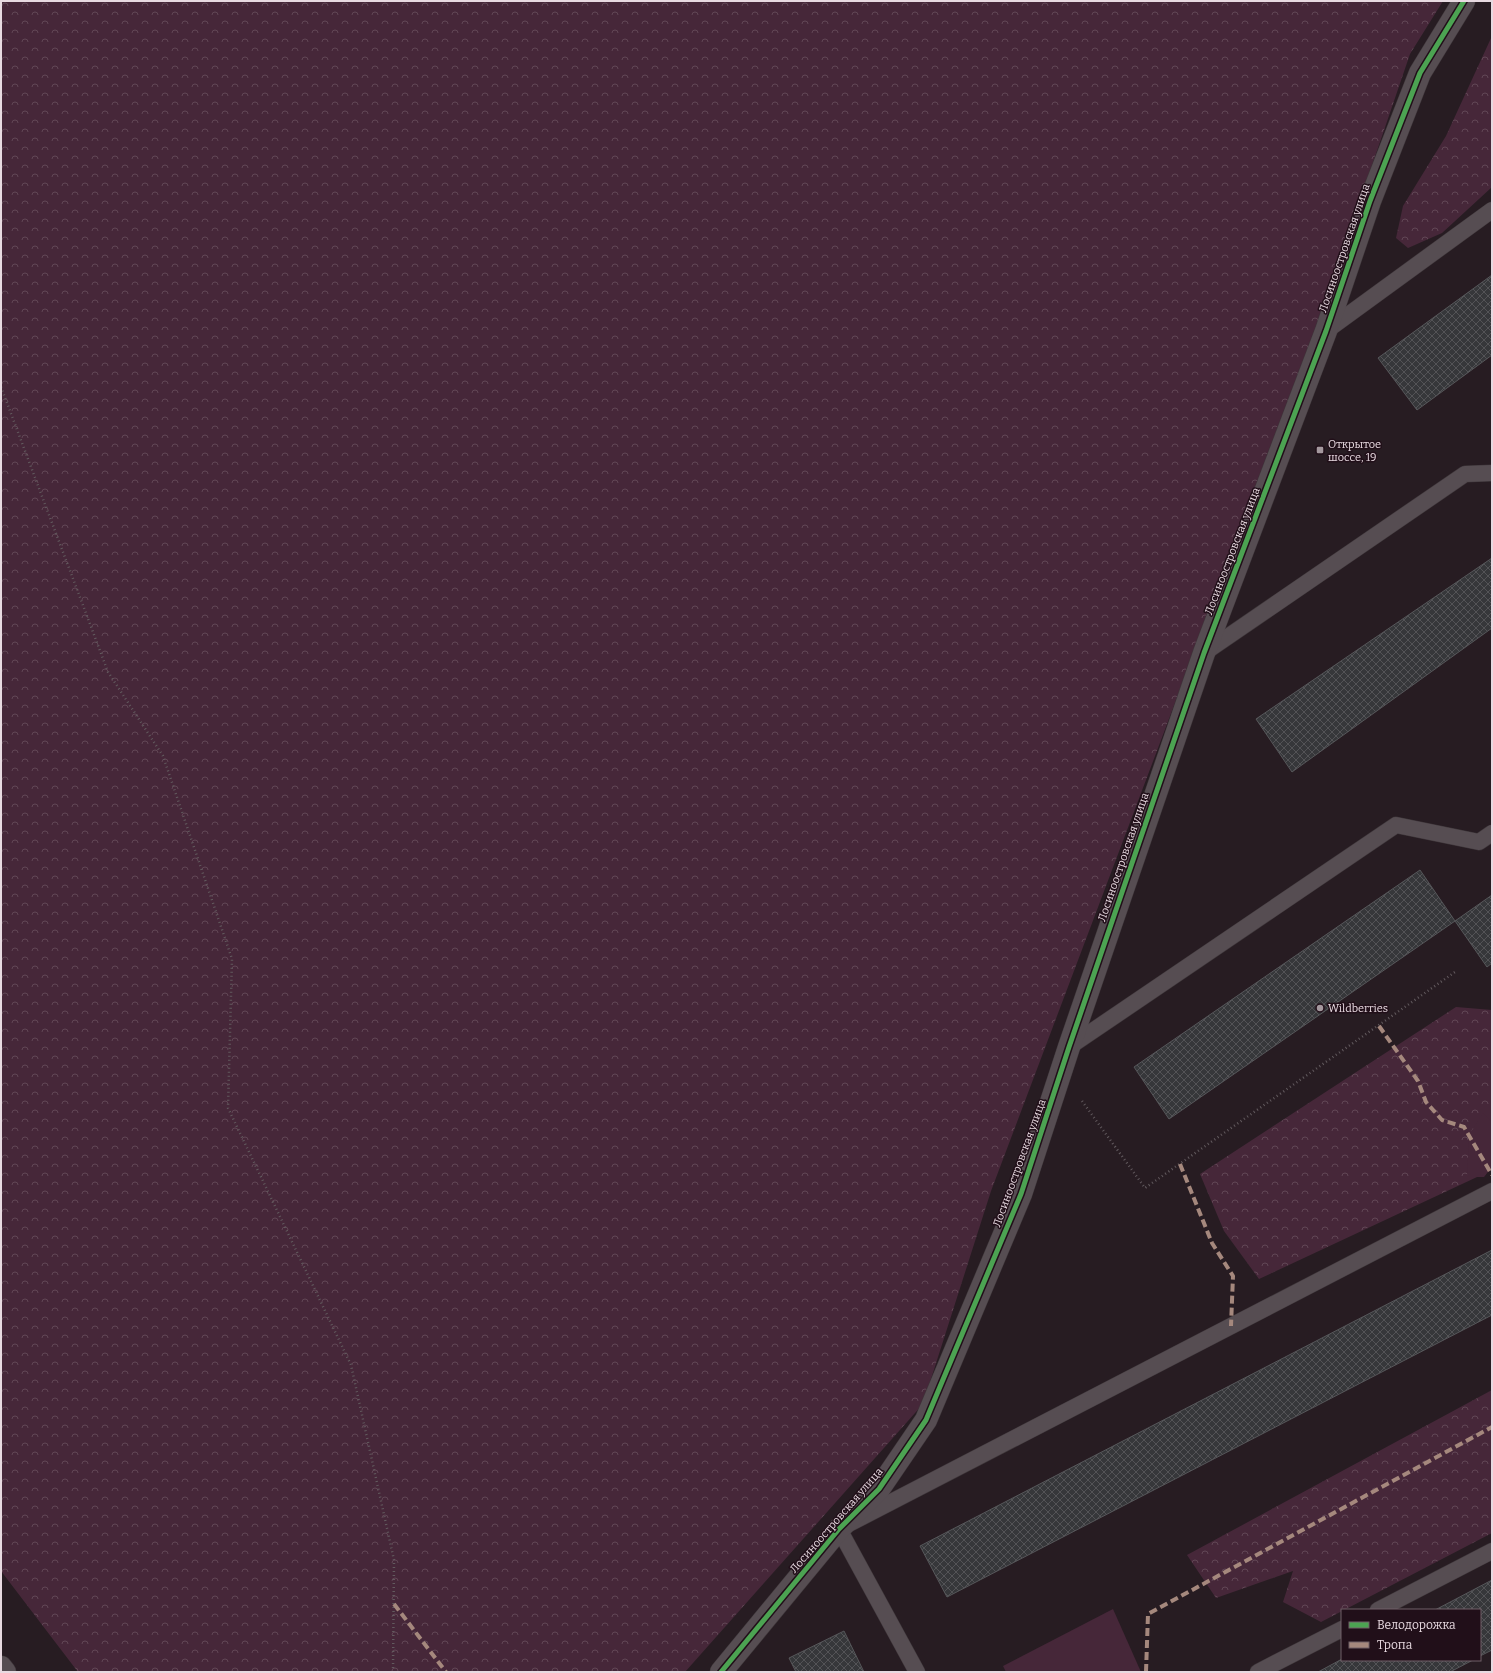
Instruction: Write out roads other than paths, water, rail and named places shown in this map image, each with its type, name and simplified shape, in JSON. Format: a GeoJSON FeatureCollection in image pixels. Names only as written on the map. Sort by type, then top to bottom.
{"type":"FeatureCollection","features":[{"type":"Feature","properties":{"kind":"street","name":"Лосиноостровская улица"},"geometry":{"type":"LineString","coordinates":[[721,1672],[839,1529],[879,1489],[926,1420],[1021,1194],[1062,1073],[1069,1047],[1204,653],[1326,331],[1370,201],[1420,73],[1464,1]]}},
{"type":"Feature","properties":{"kind":"street"},"geometry":{"type":"LineString","coordinates":[[1,1667],[4,1672]]}},
{"type":"Feature","properties":{"kind":"lane"},"geometry":{"type":"LineString","coordinates":[[1326,331],[1492,210]]}},
{"type":"Feature","properties":{"kind":"lane"},"geometry":{"type":"LineString","coordinates":[[1204,653],[1465,474],[1492,473]]}},
{"type":"Feature","properties":{"kind":"lane"},"geometry":{"type":"LineString","coordinates":[[1069,1047],[1396,825],[1479,842],[1492,833]]}},
{"type":"Feature","properties":{"kind":"lane"},"geometry":{"type":"LineString","coordinates":[[917,1672],[839,1529],[1492,1191]]}},
{"type":"Feature","properties":{"kind":"lane"},"geometry":{"type":"LineString","coordinates":[[1380,1609],[1492,1552]]}},
{"type":"Feature","properties":{"kind":"lane"},"geometry":{"type":"LineString","coordinates":[[1258,1672],[1341,1630]]}},
{"type":"Feature","properties":{"kind":"place","name":"Открытое шоссе, 19"},"geometry":{"type":"Point","coordinates":[1320,450]}},
{"type":"Feature","properties":{"kind":"place","name":"Wildberries"},"geometry":{"type":"Point","coordinates":[1320,1008]}}]}
